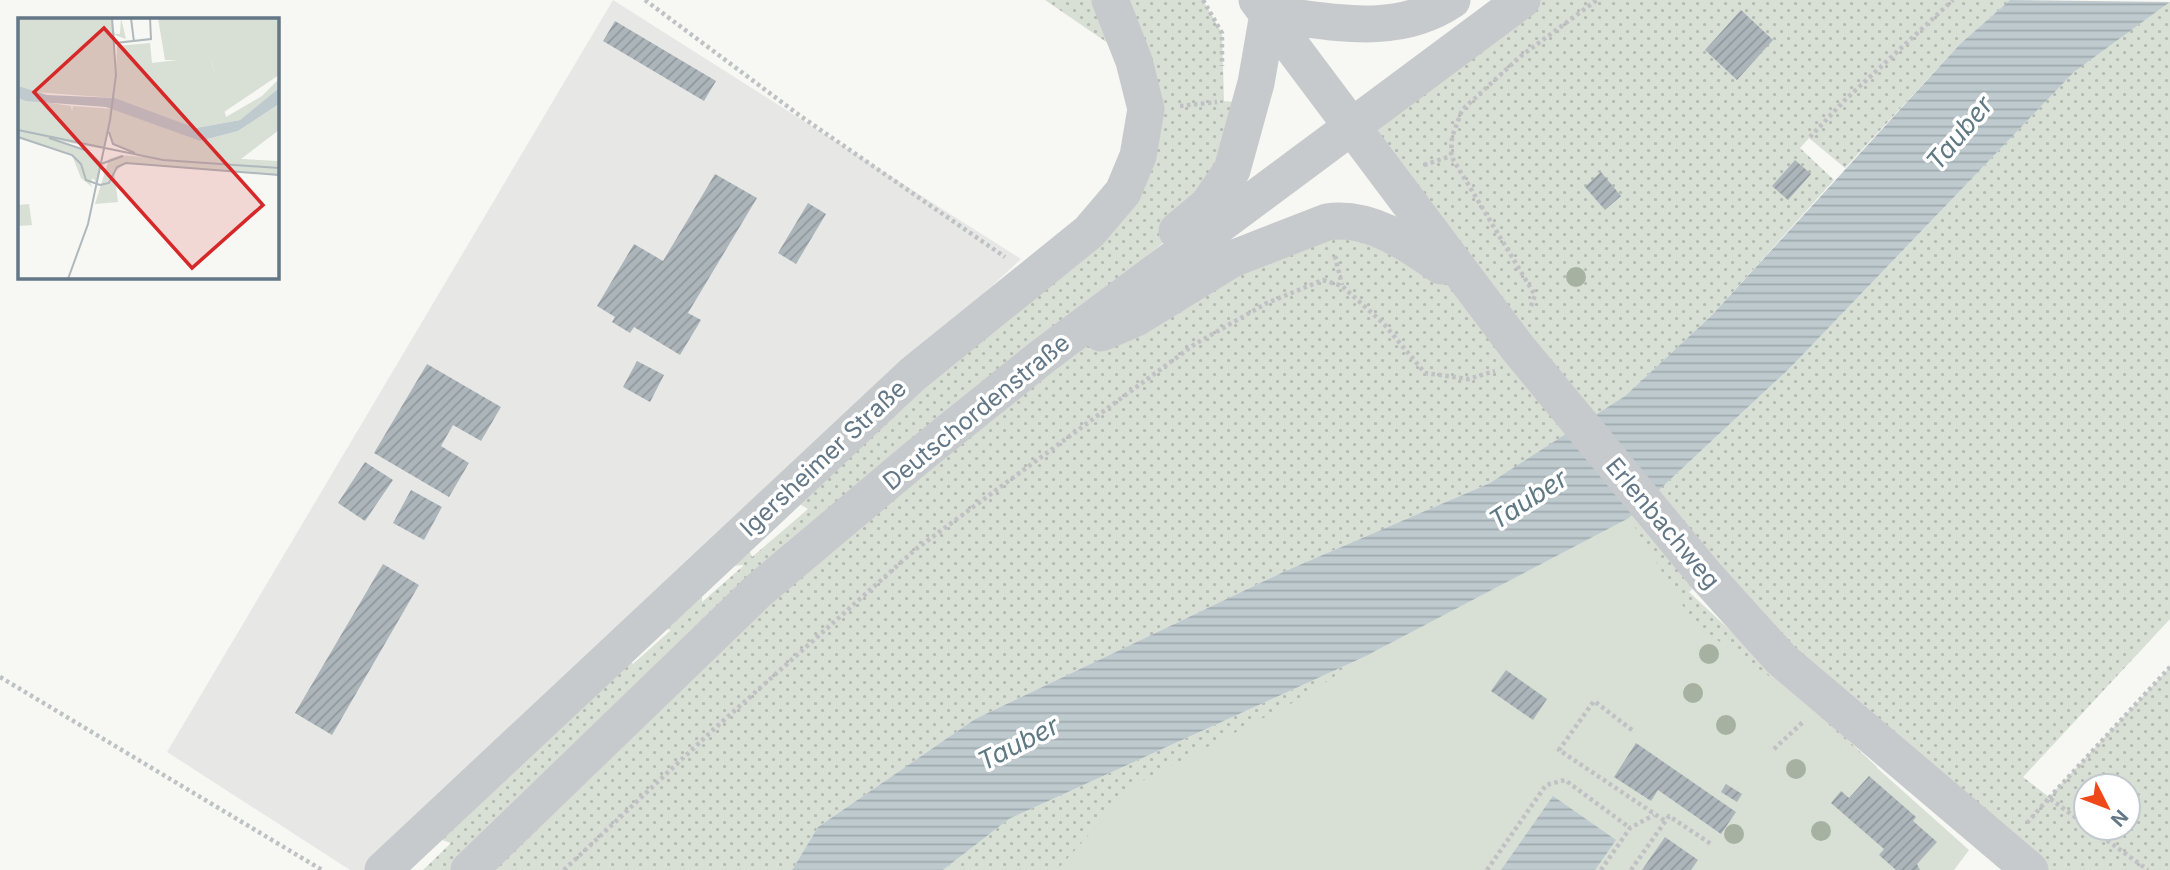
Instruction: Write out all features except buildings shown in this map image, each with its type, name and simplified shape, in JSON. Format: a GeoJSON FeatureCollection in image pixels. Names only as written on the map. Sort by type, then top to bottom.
{"type":"FeatureCollection","features":[{"type":"Feature","properties":{"kind":"street","name":"Igersheimer Straße"},"geometry":{"type":"LineString","coordinates":[[383,870],[913,374],[1089,232],[1123,192],[1138,156],[1146,109],[1134,61],[1110,0]]}},
{"type":"Feature","properties":{"kind":"street"},"geometry":{"type":"LineString","coordinates":[[1044,356],[1103,293],[1208,205],[1232,170],[1256,83],[1263,7],[1383,26],[1437,10],[1452,0]]}},
{"type":"Feature","properties":{"kind":"street","name":"Deutschordenstraße"},"geometry":{"type":"LineString","coordinates":[[469,870],[759,590],[916,458],[1044,356],[1349,126],[1522,0]]}},
{"type":"Feature","properties":{"kind":"street","name":"Erlenbachweg"},"geometry":{"type":"LineString","coordinates":[[1263,7],[1349,126],[1528,360],[1663,523],[1781,659],[2008,863]]}},
{"type":"Feature","properties":{"kind":"street"},"geometry":{"type":"LineString","coordinates":[[1044,356],[1136,318],[1232,259],[1327,222],[1343,219],[1400,237],[1471,287]]}},
{"type":"Feature","properties":{"kind":"path"},"geometry":{"type":"LineString","coordinates":[[645,0],[799,115],[1034,277]]}},
{"type":"Feature","properties":{"kind":"path"},"geometry":{"type":"LineString","coordinates":[[1203,0],[1222,33],[1222,72]]}},
{"type":"Feature","properties":{"kind":"path"},"geometry":{"type":"LineString","coordinates":[[564,870],[714,729],[916,549],[1195,344],[1306,285],[1323,280],[1342,286],[1383,323],[1425,373],[1468,379],[1528,360],[1535,295],[1451,156],[1452,137],[1462,110],[1521,56],[1597,0]]}},
{"type":"Feature","properties":{"kind":"path"},"geometry":{"type":"LineString","coordinates":[[1810,137],[1844,100],[1953,0]]}},
{"type":"Feature","properties":{"kind":"path"},"geometry":{"type":"LineString","coordinates":[[1146,109],[1224,101]]}},
{"type":"Feature","properties":{"kind":"path"},"geometry":{"type":"LineString","coordinates":[[2008,863],[2049,797],[2170,667]]}},
{"type":"Feature","properties":{"kind":"path"},"geometry":{"type":"LineString","coordinates":[[0,677],[321,870]]}},
{"type":"Feature","properties":{"kind":"path"},"geometry":{"type":"LineString","coordinates":[[1632,730],[1594,701],[1559,750],[1665,821]]}},
{"type":"Feature","properties":{"kind":"path"},"geometry":{"type":"LineString","coordinates":[[1774,749],[1807,718]]}},
{"type":"Feature","properties":{"kind":"path"},"geometry":{"type":"LineString","coordinates":[[1487,870],[1546,785],[1565,780],[1630,828]]}},
{"type":"Feature","properties":{"kind":"path"},"geometry":{"type":"LineString","coordinates":[[2049,797],[2072,814]]}},
{"type":"Feature","properties":{"kind":"path"},"geometry":{"type":"LineString","coordinates":[[1601,870],[1630,828],[1654,814]]}},
{"type":"Feature","properties":{"kind":"path"},"geometry":{"type":"LineString","coordinates":[[1631,870],[1669,816],[1710,844]]}},
{"type":"Feature","properties":{"kind":"path"},"geometry":{"type":"LineString","coordinates":[[2109,842],[2148,870]]}},
{"type":"Feature","properties":{"kind":"shaded area"},"geometry":{"type":"Polygon","coordinates":[[[613,0],[1021,259],[369,870],[350,870],[167,752],[613,0]]]}},
{"type":"Feature","properties":{"kind":"shaded area"},"geometry":{"type":"Polygon","coordinates":[[[1045,0],[1203,0],[1222,33],[1224,101],[1249,103],[1208,205],[1103,293],[1327,222],[1468,285],[1349,126],[1522,0],[2010,0],[1960,44],[1845,168],[1809,138],[1800,148],[1834,180],[1712,315],[1625,396],[1561,440],[1490,483],[1283,572],[975,719],[818,827],[792,870],[423,870],[451,843],[442,840],[410,870],[383,870],[1123,192],[1134,61],[1045,0]],[[796,502],[748,547],[752,557],[808,509],[796,502]],[[743,565],[732,566],[702,589],[702,602],[743,565]],[[661,628],[628,658],[633,664],[671,630],[661,628]]]}},
{"type":"Feature","properties":{"kind":"shaded area"},"geometry":{"type":"Polygon","coordinates":[[[2170,2],[2170,619],[2023,777],[2049,797],[2072,772],[2072,842],[2142,842],[2142,772],[2072,772],[2170,667],[2170,870],[2030,870],[1706,576],[1689,592],[1877,767],[1820,870],[943,870],[1009,819],[1364,657],[1629,518],[1790,368],[2074,72],[2170,2]]]}},
{"type":"Feature","properties":{"kind":"shaded area"},"geometry":{"type":"Polygon","coordinates":[[[1629,518],[1694,624],[1792,692],[1969,850],[1954,870],[1057,870],[1134,785],[1300,699],[1364,657],[1629,518]]]}},
{"type":"Feature","properties":{"kind":"water","name":"Tauber"},"geometry":{"type":"Polygon","coordinates":[[[2010,0],[2170,2],[2074,72],[1790,368],[1629,518],[1364,657],[1009,819],[943,870],[792,870],[818,827],[975,719],[1283,572],[1490,483],[1625,396],[1712,315],[1960,44],[2010,0]]]}},
{"type":"Feature","properties":{"kind":"water"},"geometry":{"type":"Polygon","coordinates":[[[1553,796],[1616,840],[1595,870],[1501,870],[1553,796]]]}}]}
